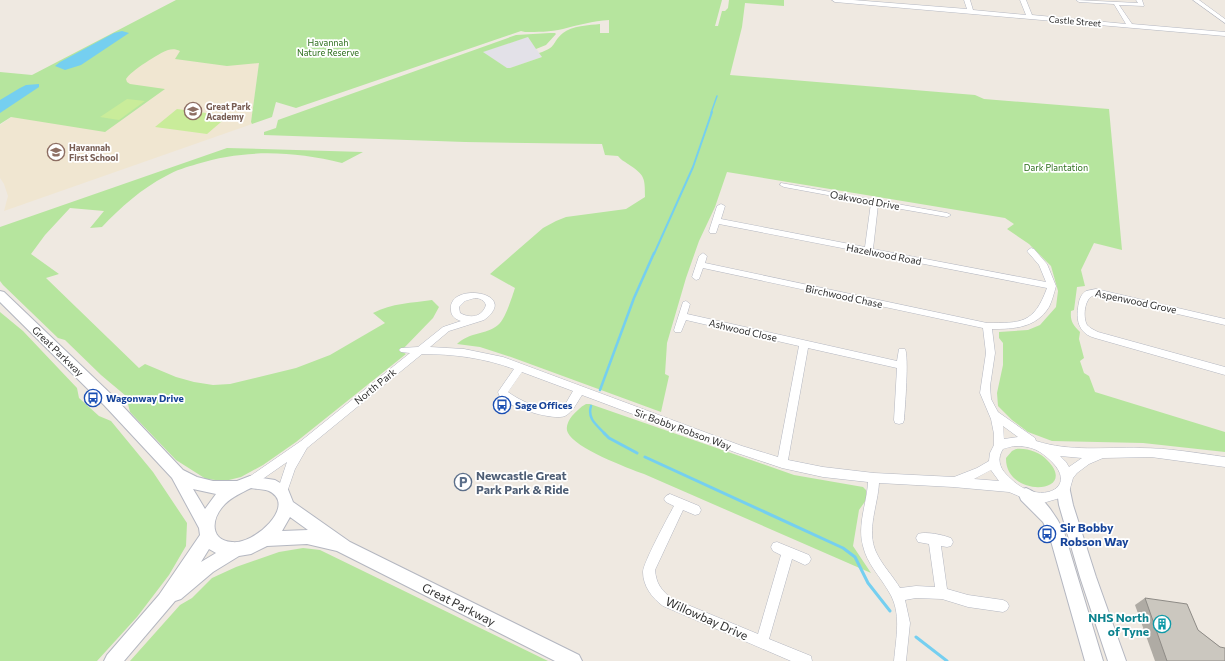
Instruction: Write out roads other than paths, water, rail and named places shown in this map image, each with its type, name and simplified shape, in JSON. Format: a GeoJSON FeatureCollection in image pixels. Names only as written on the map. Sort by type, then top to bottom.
{"type":"FeatureCollection","features":[{"type":"Feature","properties":{"kind":"street","name":"Castle Street"},"geometry":{"type":"LineString","coordinates":[[835,0],[889,2],[1030,17],[1225,34]]}},
{"type":"Feature","properties":{"kind":"street"},"geometry":{"type":"LineString","coordinates":[[967,0],[969,11]]}},
{"type":"Feature","properties":{"kind":"street"},"geometry":{"type":"LineString","coordinates":[[1023,0],[1030,17]]}},
{"type":"Feature","properties":{"kind":"street"},"geometry":{"type":"LineString","coordinates":[[1079,0],[1140,6],[1142,4],[1139,0]]}},
{"type":"Feature","properties":{"kind":"street"},"geometry":{"type":"LineString","coordinates":[[1196,0],[1225,21]]}},
{"type":"Feature","properties":{"kind":"street"},"geometry":{"type":"LineString","coordinates":[[1116,4],[1130,25]]}},
{"type":"Feature","properties":{"kind":"street","name":"Oakwood Drive"},"geometry":{"type":"LineString","coordinates":[[784,185],[947,215]]}},
{"type":"Feature","properties":{"kind":"street"},"geometry":{"type":"LineString","coordinates":[[869,251],[875,202]]}},
{"type":"Feature","properties":{"kind":"street"},"geometry":{"type":"LineString","coordinates":[[712,231],[721,206]]}},
{"type":"Feature","properties":{"kind":"street","name":"Hazelwood Road"},"geometry":{"type":"LineString","coordinates":[[716,221],[1052,286]]}},
{"type":"Feature","properties":{"kind":"street"},"geometry":{"type":"LineString","coordinates":[[1031,251],[1043,264],[1052,286],[1045,306],[1030,321],[1012,326],[987,326],[992,350],[985,386],[985,394],[999,429],[998,446],[994,457],[994,463],[1003,480],[1011,487],[1026,495],[1048,517],[1056,532],[1094,661]]}},
{"type":"Feature","properties":{"kind":"street"},"geometry":{"type":"LineString","coordinates":[[696,277],[703,256]]}},
{"type":"Feature","properties":{"kind":"street","name":"Birchwood Chase"},"geometry":{"type":"LineString","coordinates":[[700,266],[987,326]]}},
{"type":"Feature","properties":{"kind":"street","name":"Aspenwood Grove"},"geometry":{"type":"LineString","coordinates":[[1225,322],[1101,292],[1088,292],[1082,300],[1082,323],[1086,329],[1095,335],[1225,371]]}},
{"type":"Feature","properties":{"kind":"street","name":"North Park"},"geometry":{"type":"LineString","coordinates":[[244,485],[305,444],[446,329],[483,317],[490,309],[489,301],[486,298],[474,294],[464,297],[456,303],[454,312],[446,329]]}},
{"type":"Feature","properties":{"kind":"street","name":"Great Parkway"},"geometry":{"type":"LineString","coordinates":[[1,297],[49,341],[110,401],[177,474],[213,543],[219,548],[236,550],[248,548],[265,539],[281,522],[284,499]]}},
{"type":"Feature","properties":{"kind":"street"},"geometry":{"type":"LineString","coordinates":[[678,330],[686,304]]}},
{"type":"Feature","properties":{"kind":"street"},"geometry":{"type":"LineString","coordinates":[[454,312],[461,318],[472,320]]}},
{"type":"Feature","properties":{"kind":"street","name":"Ashwood Close"},"geometry":{"type":"LineString","coordinates":[[682,316],[902,366]]}},
{"type":"Feature","properties":{"kind":"street"},"geometry":{"type":"LineString","coordinates":[[782,463],[804,344]]}},
{"type":"Feature","properties":{"kind":"street","name":"Sir Bobby Robson Way"},"geometry":{"type":"LineString","coordinates":[[404,350],[438,350],[470,353],[500,360],[579,391],[741,450],[782,463],[823,472],[874,478],[1011,487]]}},
{"type":"Feature","properties":{"kind":"street"},"geometry":{"type":"LineString","coordinates":[[899,420],[902,351]]}},
{"type":"Feature","properties":{"kind":"street"},"geometry":{"type":"LineString","coordinates":[[520,368],[503,392],[504,395],[510,399],[549,413],[559,414],[567,409],[579,391]]}},
{"type":"Feature","properties":{"kind":"street"},"geometry":{"type":"LineString","coordinates":[[995,416],[1034,444],[1047,450],[1102,454],[1141,452],[1225,462]]}},
{"type":"Feature","properties":{"kind":"street"},"geometry":{"type":"LineString","coordinates":[[998,446],[1017,440],[1034,444]]}},
{"type":"Feature","properties":{"kind":"street","name":"North Park"},"geometry":{"type":"LineString","coordinates":[[284,499],[290,467],[305,444]]}},
{"type":"Feature","properties":{"kind":"street"},"geometry":{"type":"LineString","coordinates":[[1047,450],[1061,463],[1065,484],[1066,505],[1088,577],[1117,661]]}},
{"type":"Feature","properties":{"kind":"street"},"geometry":{"type":"LineString","coordinates":[[1026,495],[1047,498],[1054,497],[1065,484],[1072,470],[1102,454]]}},
{"type":"Feature","properties":{"kind":"street","name":"Sir Bobby Robson Way"},"geometry":{"type":"LineString","coordinates":[[953,482],[981,471],[994,463]]}},
{"type":"Feature","properties":{"kind":"street","name":"Great Parkway"},"geometry":{"type":"LineString","coordinates":[[177,474],[192,483],[210,488],[269,483],[278,487],[284,499],[345,547],[573,661]]}},
{"type":"Feature","properties":{"kind":"street"},"geometry":{"type":"LineString","coordinates":[[874,478],[874,493],[866,534],[871,554],[897,595],[902,607],[904,619],[900,661]]}},
{"type":"Feature","properties":{"kind":"street"},"geometry":{"type":"LineString","coordinates":[[112,661],[165,601],[194,559],[207,531],[209,514],[217,502],[227,493],[244,485]]}},
{"type":"Feature","properties":{"kind":"street","name":"Willowbay Drive"},"geometry":{"type":"LineString","coordinates":[[695,510],[675,502],[649,570],[650,583],[657,595],[667,602],[806,661]]}},
{"type":"Feature","properties":{"kind":"street","name":"Great Parkway"},"geometry":{"type":"LineString","coordinates":[[265,539],[307,537],[345,547]]}},
{"type":"Feature","properties":{"kind":"street"},"geometry":{"type":"LineString","coordinates":[[922,538],[947,542]]}},
{"type":"Feature","properties":{"kind":"street"},"geometry":{"type":"LineString","coordinates":[[934,540],[942,593]]}},
{"type":"Feature","properties":{"kind":"street","name":"Willowbay Drive"},"geometry":{"type":"LineString","coordinates":[[762,642],[782,549],[805,559]]}},
{"type":"Feature","properties":{"kind":"street"},"geometry":{"type":"LineString","coordinates":[[165,601],[207,567],[236,550]]}},
{"type":"Feature","properties":{"kind":"street"},"geometry":{"type":"LineString","coordinates":[[897,595],[916,592],[942,593],[968,601],[1003,606]]}},
{"type":"Feature","properties":{"kind":"water"},"geometry":{"type":"Polygon","coordinates":[[[122,31],[129,33],[81,65],[65,70],[55,66],[114,33],[122,31]]]}},
{"type":"Feature","properties":{"kind":"water"},"geometry":{"type":"Polygon","coordinates":[[[39,84],[39,87],[0,113],[0,100],[26,85],[39,84]]]}},
{"type":"Feature","properties":{"kind":"waterway"},"geometry":{"type":"LineString","coordinates":[[711,113],[717,96]]}},
{"type":"Feature","properties":{"kind":"waterway"},"geometry":{"type":"LineString","coordinates":[[654,254],[693,167],[712,112]]}},
{"type":"Feature","properties":{"kind":"waterway"},"geometry":{"type":"LineString","coordinates":[[600,390],[634,298],[654,253]]}},
{"type":"Feature","properties":{"kind":"waterway"},"geometry":{"type":"LineString","coordinates":[[591,406],[590,415],[596,425],[609,438],[637,453]]}},
{"type":"Feature","properties":{"kind":"waterway"},"geometry":{"type":"LineString","coordinates":[[645,457],[843,548],[855,557],[868,583],[890,611]]}},
{"type":"Feature","properties":{"kind":"waterway"},"geometry":{"type":"LineString","coordinates":[[916,637],[947,661]]}},
{"type":"Feature","properties":{"kind":"place","name":"Great Park Academy"},"geometry":{"type":"Point","coordinates":[193,111]}},
{"type":"Feature","properties":{"kind":"place","name":"Havannah First School"},"geometry":{"type":"Point","coordinates":[56,152]}},
{"type":"Feature","properties":{"kind":"place","name":"Wagonway Drive"},"geometry":{"type":"Point","coordinates":[93,398]}},
{"type":"Feature","properties":{"kind":"place","name":"Sage Offices"},"geometry":{"type":"Point","coordinates":[502,405]}},
{"type":"Feature","properties":{"kind":"place","name":"Newcastle Great Park Park & Ride"},"geometry":{"type":"Point","coordinates":[463,482]}},
{"type":"Feature","properties":{"kind":"place","name":"Sir Bobby Robson Way"},"geometry":{"type":"Point","coordinates":[1047,534]}},
{"type":"Feature","properties":{"kind":"place","name":"NHS North of Tyne"},"geometry":{"type":"Point","coordinates":[1162,624]}},
{"type":"Feature","properties":{"kind":"park label","name":"Havannah Nature Reserve"},"geometry":{"type":"Point","coordinates":[328,48]}},
{"type":"Feature","properties":{"kind":"park label","name":"Dark Plantation"},"geometry":{"type":"Point","coordinates":[1056,167]}}]}
